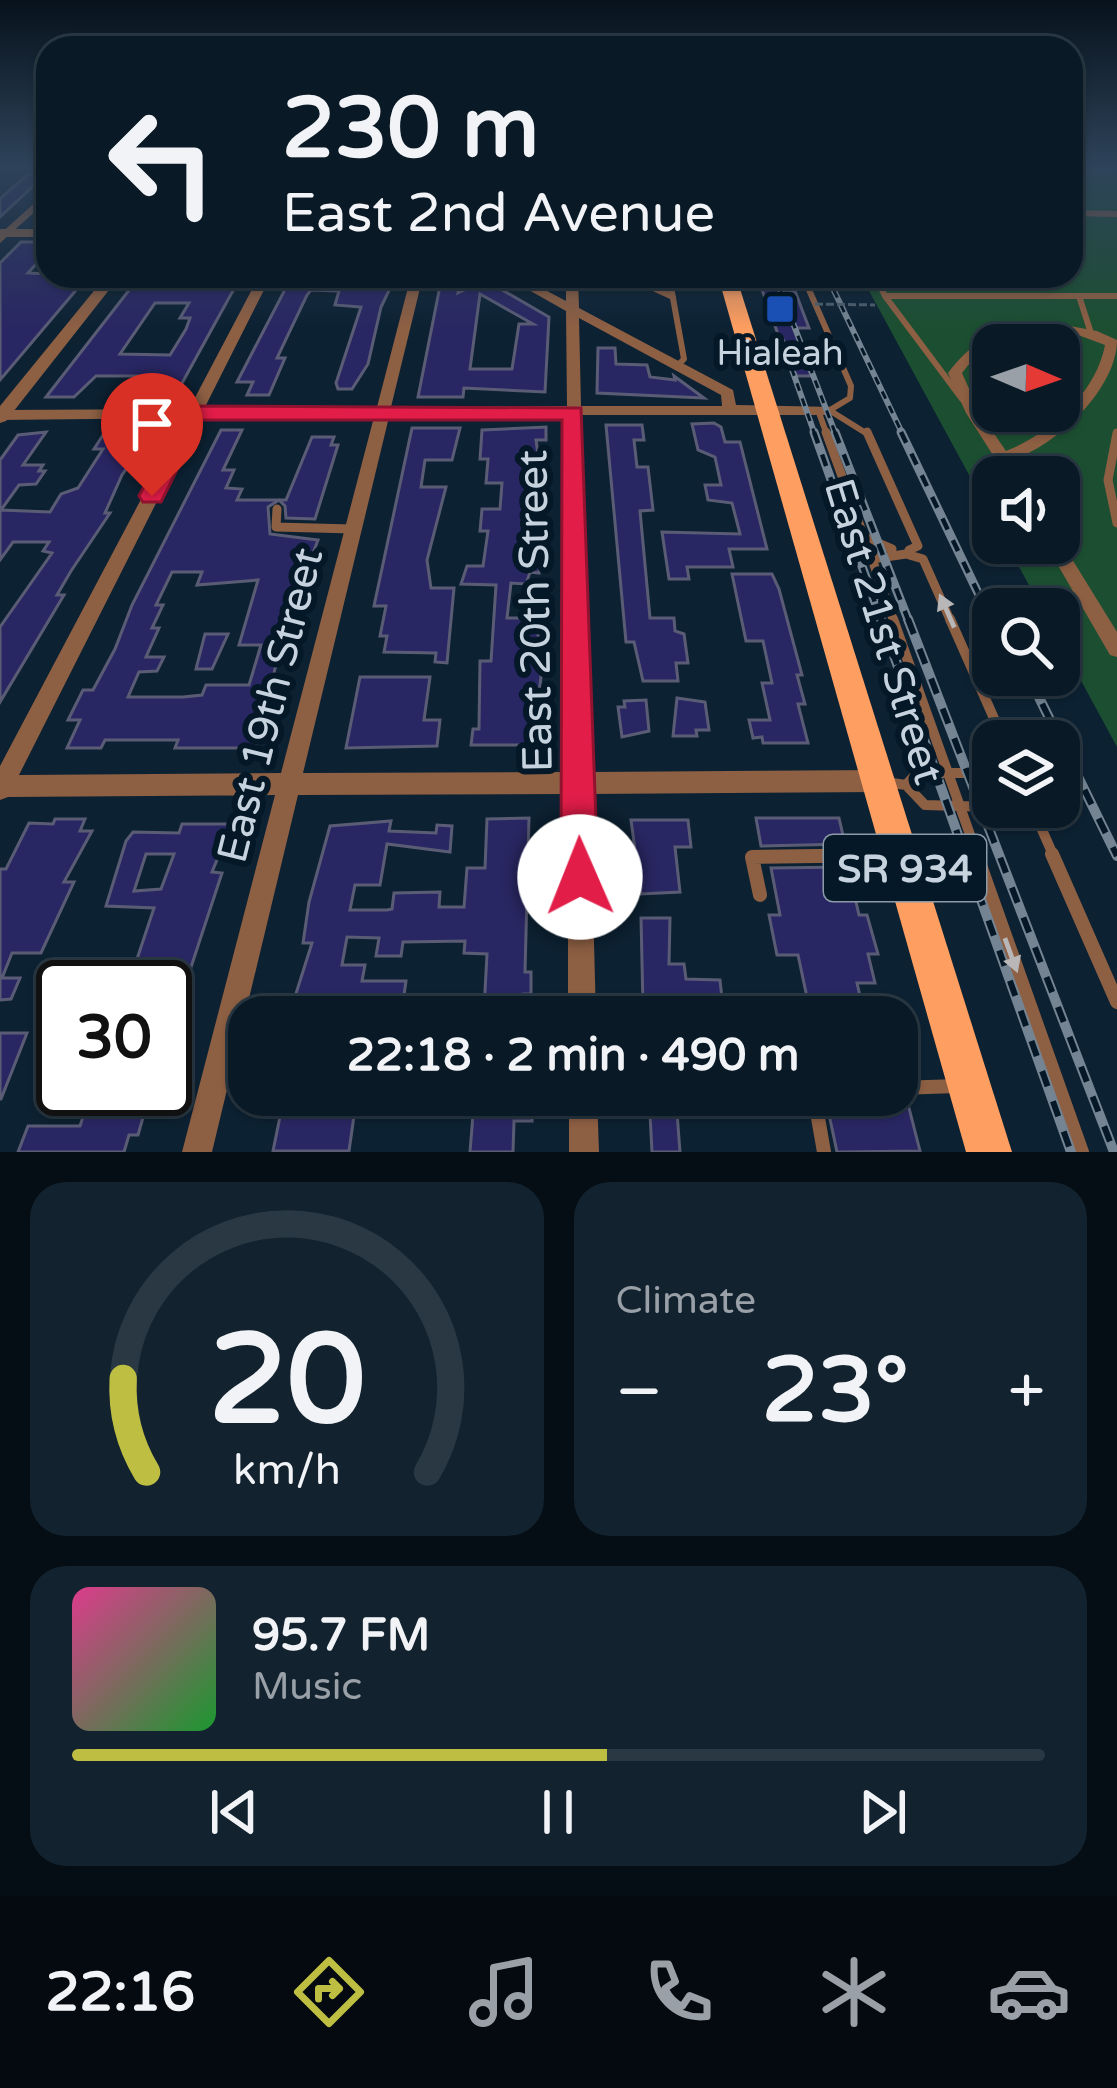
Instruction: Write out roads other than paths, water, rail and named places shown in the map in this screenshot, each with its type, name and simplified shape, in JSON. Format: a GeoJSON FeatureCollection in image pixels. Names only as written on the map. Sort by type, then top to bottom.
{"type":"FeatureCollection","features":[{"type":"Feature","properties":{"kind":"main road","name":"East 21st Street"},"geometry":{"type":"LineString","coordinates":[[732,288],[893,783],[902,855],[989,1152]]}},
{"type":"Feature","properties":{"kind":"street"},"geometry":{"type":"LineString","coordinates":[[3,235],[36,234]]}},
{"type":"Feature","properties":{"kind":"street"},"geometry":{"type":"LineString","coordinates":[[1,415],[103,288]]}},
{"type":"Feature","properties":{"kind":"street"},"geometry":{"type":"LineString","coordinates":[[260,288],[1,787],[893,783]]}},
{"type":"Feature","properties":{"kind":"street","name":"East 19th Street"},"geometry":{"type":"LineString","coordinates":[[197,1152],[414,288]]}},
{"type":"Feature","properties":{"kind":"street"},"geometry":{"type":"LineString","coordinates":[[533,288],[728,393],[729,406]]}},
{"type":"Feature","properties":{"kind":"street","name":"East 20th Street"},"geometry":{"type":"LineString","coordinates":[[572,288],[582,996]]}},
{"type":"Feature","properties":{"kind":"street"},"geometry":{"type":"LineString","coordinates":[[1010,456],[1022,454],[1084,398],[1105,372],[1114,343],[1080,329]]}},
{"type":"Feature","properties":{"kind":"street"},"geometry":{"type":"LineString","coordinates":[[972,347],[955,373],[972,411]]}},
{"type":"Feature","properties":{"kind":"street"},"geometry":{"type":"LineString","coordinates":[[1,415],[573,412],[729,406],[824,410]]}},
{"type":"Feature","properties":{"kind":"street"},"geometry":{"type":"LineString","coordinates":[[661,410],[750,416],[768,410]]}},
{"type":"Feature","properties":{"kind":"street"},"geometry":{"type":"LineString","coordinates":[[1066,564],[1117,649]]}},
{"type":"Feature","properties":{"kind":"street"},"geometry":{"type":"LineString","coordinates":[[583,1116],[584,1152]]}},
{"type":"Feature","properties":{"kind":"lane"},"geometry":{"type":"LineString","coordinates":[[653,288],[673,297]]}},
{"type":"Feature","properties":{"kind":"lane"},"geometry":{"type":"LineString","coordinates":[[671,288],[684,359],[677,366]]}},
{"type":"Feature","properties":{"kind":"lane"},"geometry":{"type":"LineString","coordinates":[[808,288],[852,392],[845,403],[824,410]]}},
{"type":"Feature","properties":{"kind":"lane"},"geometry":{"type":"LineString","coordinates":[[881,288],[972,412]]}},
{"type":"Feature","properties":{"kind":"lane"},"geometry":{"type":"LineString","coordinates":[[885,296],[1117,296]]}},
{"type":"Feature","properties":{"kind":"lane"},"geometry":{"type":"LineString","coordinates":[[1079,296],[1090,330]]}},
{"type":"Feature","properties":{"kind":"lane"},"geometry":{"type":"LineString","coordinates":[[824,410],[867,431],[917,548],[876,546],[864,537],[824,410]]}},
{"type":"Feature","properties":{"kind":"lane"},"geometry":{"type":"LineString","coordinates":[[1117,434],[1108,480],[1117,523]]}},
{"type":"Feature","properties":{"kind":"lane"},"geometry":{"type":"LineString","coordinates":[[277,508],[277,527],[353,529]]}},
{"type":"Feature","properties":{"kind":"lane"},"geometry":{"type":"LineString","coordinates":[[995,720],[923,560],[882,554],[872,559],[1082,1152]]}},
{"type":"Feature","properties":{"kind":"lane"},"geometry":{"type":"LineString","coordinates":[[893,783],[917,773],[972,773]]}},
{"type":"Feature","properties":{"kind":"lane"},"geometry":{"type":"LineString","coordinates":[[893,783],[926,805],[972,806]]}},
{"type":"Feature","properties":{"kind":"lane"},"geometry":{"type":"LineString","coordinates":[[1041,828],[1117,1002]]}},
{"type":"Feature","properties":{"kind":"lane"},"geometry":{"type":"LineString","coordinates":[[760,895],[752,857],[902,855]]}},
{"type":"Feature","properties":{"kind":"lane"},"geometry":{"type":"LineString","coordinates":[[918,1087],[970,1086]]}},
{"type":"Feature","properties":{"kind":"lane"},"geometry":{"type":"LineString","coordinates":[[818,1116],[824,1152]]}},
{"type":"Feature","properties":{"kind":"railway"},"geometry":{"type":"LineString","coordinates":[[780,288],[836,435]]}},
{"type":"Feature","properties":{"kind":"railway"},"geometry":{"type":"LineString","coordinates":[[833,288],[903,435]]}},
{"type":"Feature","properties":{"kind":"railway"},"geometry":{"type":"LineString","coordinates":[[781,338],[815,435]]}},
{"type":"Feature","properties":{"kind":"railway"},"geometry":{"type":"LineString","coordinates":[[814,432],[882,622]]}},
{"type":"Feature","properties":{"kind":"railway"},"geometry":{"type":"LineString","coordinates":[[835,432],[909,622]]}},
{"type":"Feature","properties":{"kind":"railway"},"geometry":{"type":"LineString","coordinates":[[901,432],[976,588]]}},
{"type":"Feature","properties":{"kind":"railway"},"geometry":{"type":"LineString","coordinates":[[881,619],[1071,1152]]}},
{"type":"Feature","properties":{"kind":"railway"},"geometry":{"type":"LineString","coordinates":[[908,619],[1114,1152]]}},
{"type":"Feature","properties":{"kind":"railway"},"geometry":{"type":"LineString","coordinates":[[1038,696],[1117,856]]}},
{"type":"Feature","properties":{"kind":"place","name":"Hialeah"},"geometry":{"type":"Point","coordinates":[780,309]}}]}
